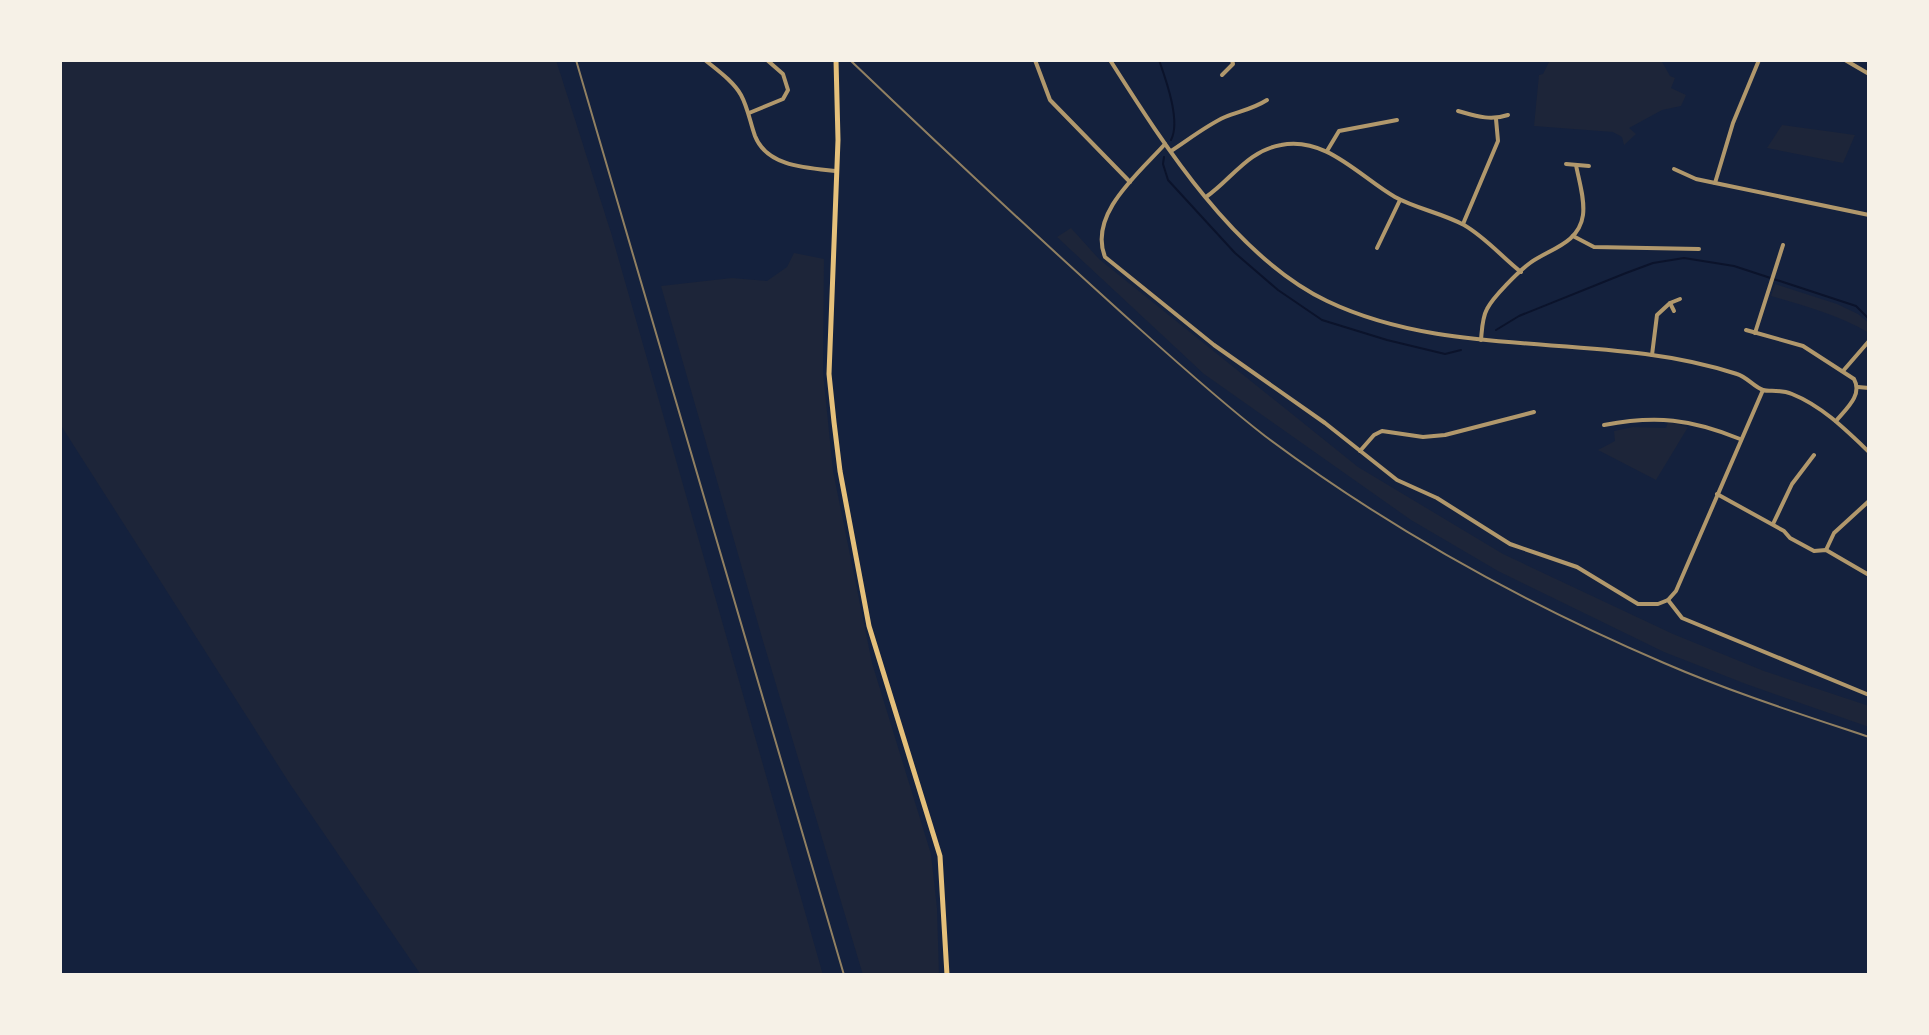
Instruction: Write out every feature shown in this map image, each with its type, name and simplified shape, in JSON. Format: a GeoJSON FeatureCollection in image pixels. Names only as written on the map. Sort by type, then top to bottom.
{"type":"FeatureCollection","features":[{"type":"Feature","properties":{"kind":"main road"},"geometry":{"type":"LineString","coordinates":[[836,60],[836,171],[829,374],[840,471],[875,650],[940,856],[947,975]]}},
{"type":"Feature","properties":{"kind":"street"},"geometry":{"type":"LineString","coordinates":[[705,60],[737,88],[764,152],[792,164],[836,171]]}},
{"type":"Feature","properties":{"kind":"street"},"geometry":{"type":"LineString","coordinates":[[749,113],[783,99],[788,90],[783,74],[767,60]]}},
{"type":"Feature","properties":{"kind":"street"},"geometry":{"type":"LineString","coordinates":[[1035,60],[1050,100],[1130,183]]}},
{"type":"Feature","properties":{"kind":"street"},"geometry":{"type":"LineString","coordinates":[[1222,75],[1233,64],[1232,60]]}},
{"type":"Feature","properties":{"kind":"street"},"geometry":{"type":"LineString","coordinates":[[1715,183],[1733,123],[1759,60]]}},
{"type":"Feature","properties":{"kind":"street"},"geometry":{"type":"LineString","coordinates":[[1845,60],[1869,74]]}},
{"type":"Feature","properties":{"kind":"street"},"geometry":{"type":"LineString","coordinates":[[1113,61],[1165,144],[1249,246],[1325,300],[1399,327],[1481,340],[1652,355],[1739,374],[1763,390],[1777,389],[1810,402],[1869,452]]}},
{"type":"Feature","properties":{"kind":"street"},"geometry":{"type":"LineString","coordinates":[[1171,151],[1214,123],[1254,109],[1267,100]]}},
{"type":"Feature","properties":{"kind":"street"},"geometry":{"type":"LineString","coordinates":[[1458,111],[1496,119],[1508,115]]}},
{"type":"Feature","properties":{"kind":"street"},"geometry":{"type":"LineString","coordinates":[[1463,224],[1498,141],[1496,119]]}},
{"type":"Feature","properties":{"kind":"street"},"geometry":{"type":"LineString","coordinates":[[1327,151],[1339,131],[1397,120]]}},
{"type":"Feature","properties":{"kind":"street"},"geometry":{"type":"LineString","coordinates":[[1387,122],[1388,130]]}},
{"type":"Feature","properties":{"kind":"street"},"geometry":{"type":"LineString","coordinates":[[1165,144],[1130,183],[1104,224],[1100,236],[1105,257],[1214,345],[1397,480],[1437,498],[1510,544],[1577,567],[1638,604],[1654,605],[1668,600],[1682,579],[1763,390]]}},
{"type":"Feature","properties":{"kind":"street"},"geometry":{"type":"LineString","coordinates":[[1206,197],[1239,166],[1268,149],[1294,144],[1327,151],[1400,200],[1463,224],[1521,272]]}},
{"type":"Feature","properties":{"kind":"street"},"geometry":{"type":"LineString","coordinates":[[1566,164],[1589,166]]}},
{"type":"Feature","properties":{"kind":"street"},"geometry":{"type":"LineString","coordinates":[[1481,340],[1487,309],[1530,263],[1573,236],[1583,215],[1576,165]]}},
{"type":"Feature","properties":{"kind":"street"},"geometry":{"type":"LineString","coordinates":[[1674,169],[1715,183],[1869,215]]}},
{"type":"Feature","properties":{"kind":"street"},"geometry":{"type":"LineString","coordinates":[[1377,248],[1400,200]]}},
{"type":"Feature","properties":{"kind":"street"},"geometry":{"type":"LineString","coordinates":[[1573,236],[1594,247],[1699,249]]}},
{"type":"Feature","properties":{"kind":"street"},"geometry":{"type":"LineString","coordinates":[[1381,239],[1389,243]]}},
{"type":"Feature","properties":{"kind":"street"},"geometry":{"type":"LineString","coordinates":[[1691,249],[1692,241]]}},
{"type":"Feature","properties":{"kind":"street"},"geometry":{"type":"LineString","coordinates":[[1755,333],[1783,245]]}},
{"type":"Feature","properties":{"kind":"street"},"geometry":{"type":"LineString","coordinates":[[1652,355],[1656,318],[1670,303],[1680,299]]}},
{"type":"Feature","properties":{"kind":"street"},"geometry":{"type":"LineString","coordinates":[[1670,303],[1674,311]]}},
{"type":"Feature","properties":{"kind":"street"},"geometry":{"type":"LineString","coordinates":[[1746,330],[1803,346],[1854,379],[1858,387],[1855,398],[1836,421]]}},
{"type":"Feature","properties":{"kind":"street"},"geometry":{"type":"LineString","coordinates":[[1843,371],[1869,341]]}},
{"type":"Feature","properties":{"kind":"street"},"geometry":{"type":"LineString","coordinates":[[1858,387],[1869,388]]}},
{"type":"Feature","properties":{"kind":"street"},"geometry":{"type":"LineString","coordinates":[[1360,451],[1374,435],[1382,431],[1423,437],[1445,435],[1534,412]]}},
{"type":"Feature","properties":{"kind":"street"},"geometry":{"type":"LineString","coordinates":[[1604,425],[1639,419],[1669,419],[1710,427],[1740,439]]}},
{"type":"Feature","properties":{"kind":"street"},"geometry":{"type":"LineString","coordinates":[[1773,524],[1792,484],[1814,455]]}},
{"type":"Feature","properties":{"kind":"street"},"geometry":{"type":"LineString","coordinates":[[1717,494],[1773,524],[1814,551],[1826,550],[1869,575]]}},
{"type":"Feature","properties":{"kind":"street"},"geometry":{"type":"LineString","coordinates":[[1826,550],[1834,533],[1869,501]]}},
{"type":"Feature","properties":{"kind":"street"},"geometry":{"type":"LineString","coordinates":[[1668,600],[1682,618],[1869,695]]}},
{"type":"Feature","properties":{"kind":"shaded area"},"geometry":{"type":"Polygon","coordinates":[[[60,60],[556,60],[612,236],[823,975],[421,975],[290,784],[60,424],[60,60]]]}},
{"type":"Feature","properties":{"kind":"shaded area"},"geometry":{"type":"Polygon","coordinates":[[[1550,60],[1661,60],[1670,76],[1675,78],[1671,88],[1686,95],[1681,106],[1662,110],[1629,128],[1636,134],[1624,145],[1622,137],[1613,132],[1534,126],[1539,75],[1543,74],[1550,60]]]}},
{"type":"Feature","properties":{"kind":"shaded area"},"geometry":{"type":"Polygon","coordinates":[[[1782,125],[1855,135],[1843,163],[1767,148],[1782,125]]]}},
{"type":"Feature","properties":{"kind":"shaded area"},"geometry":{"type":"Polygon","coordinates":[[[1071,228],[1099,259],[1358,467],[1503,554],[1673,634],[1764,671],[1869,706],[1869,727],[1664,652],[1498,571],[1411,520],[1204,374],[1057,237],[1071,228]]]}},
{"type":"Feature","properties":{"kind":"shaded area"},"geometry":{"type":"Polygon","coordinates":[[[794,253],[824,259],[823,372],[833,471],[872,663],[931,854],[937,908],[939,975],[863,975],[661,286],[732,278],[767,281],[787,267],[794,253]]]}},
{"type":"Feature","properties":{"kind":"shaded area"},"geometry":{"type":"Polygon","coordinates":[[[1775,284],[1858,314],[1869,323],[1869,333],[1834,316],[1771,296],[1775,284]]]}},
{"type":"Feature","properties":{"kind":"shaded area"},"geometry":{"type":"Polygon","coordinates":[[[1668,422],[1688,427],[1656,480],[1598,450],[1615,441],[1614,431],[1633,427],[1666,428],[1668,422]]]}},
{"type":"Feature","properties":{"kind":"waterway"},"geometry":{"type":"LineString","coordinates":[[1159,60],[1173,112],[1174,132],[1171,140]]}},
{"type":"Feature","properties":{"kind":"waterway"},"geometry":{"type":"LineString","coordinates":[[1164,157],[1168,180],[1235,253],[1278,290],[1322,320],[1445,354],[1461,350]]}},
{"type":"Feature","properties":{"kind":"waterway"},"geometry":{"type":"LineString","coordinates":[[1496,330],[1519,316],[1626,273],[1653,263],[1684,258],[1734,266],[1856,306],[1869,319]]}},
{"type":"Feature","properties":{"kind":"railway"},"geometry":{"type":"LineString","coordinates":[[576,60],[844,975]]}},
{"type":"Feature","properties":{"kind":"railway"},"geometry":{"type":"LineString","coordinates":[[850,60],[1020,220],[1193,376],[1265,436],[1360,502],[1458,562],[1612,640],[1715,684],[1869,737]]}}]}
